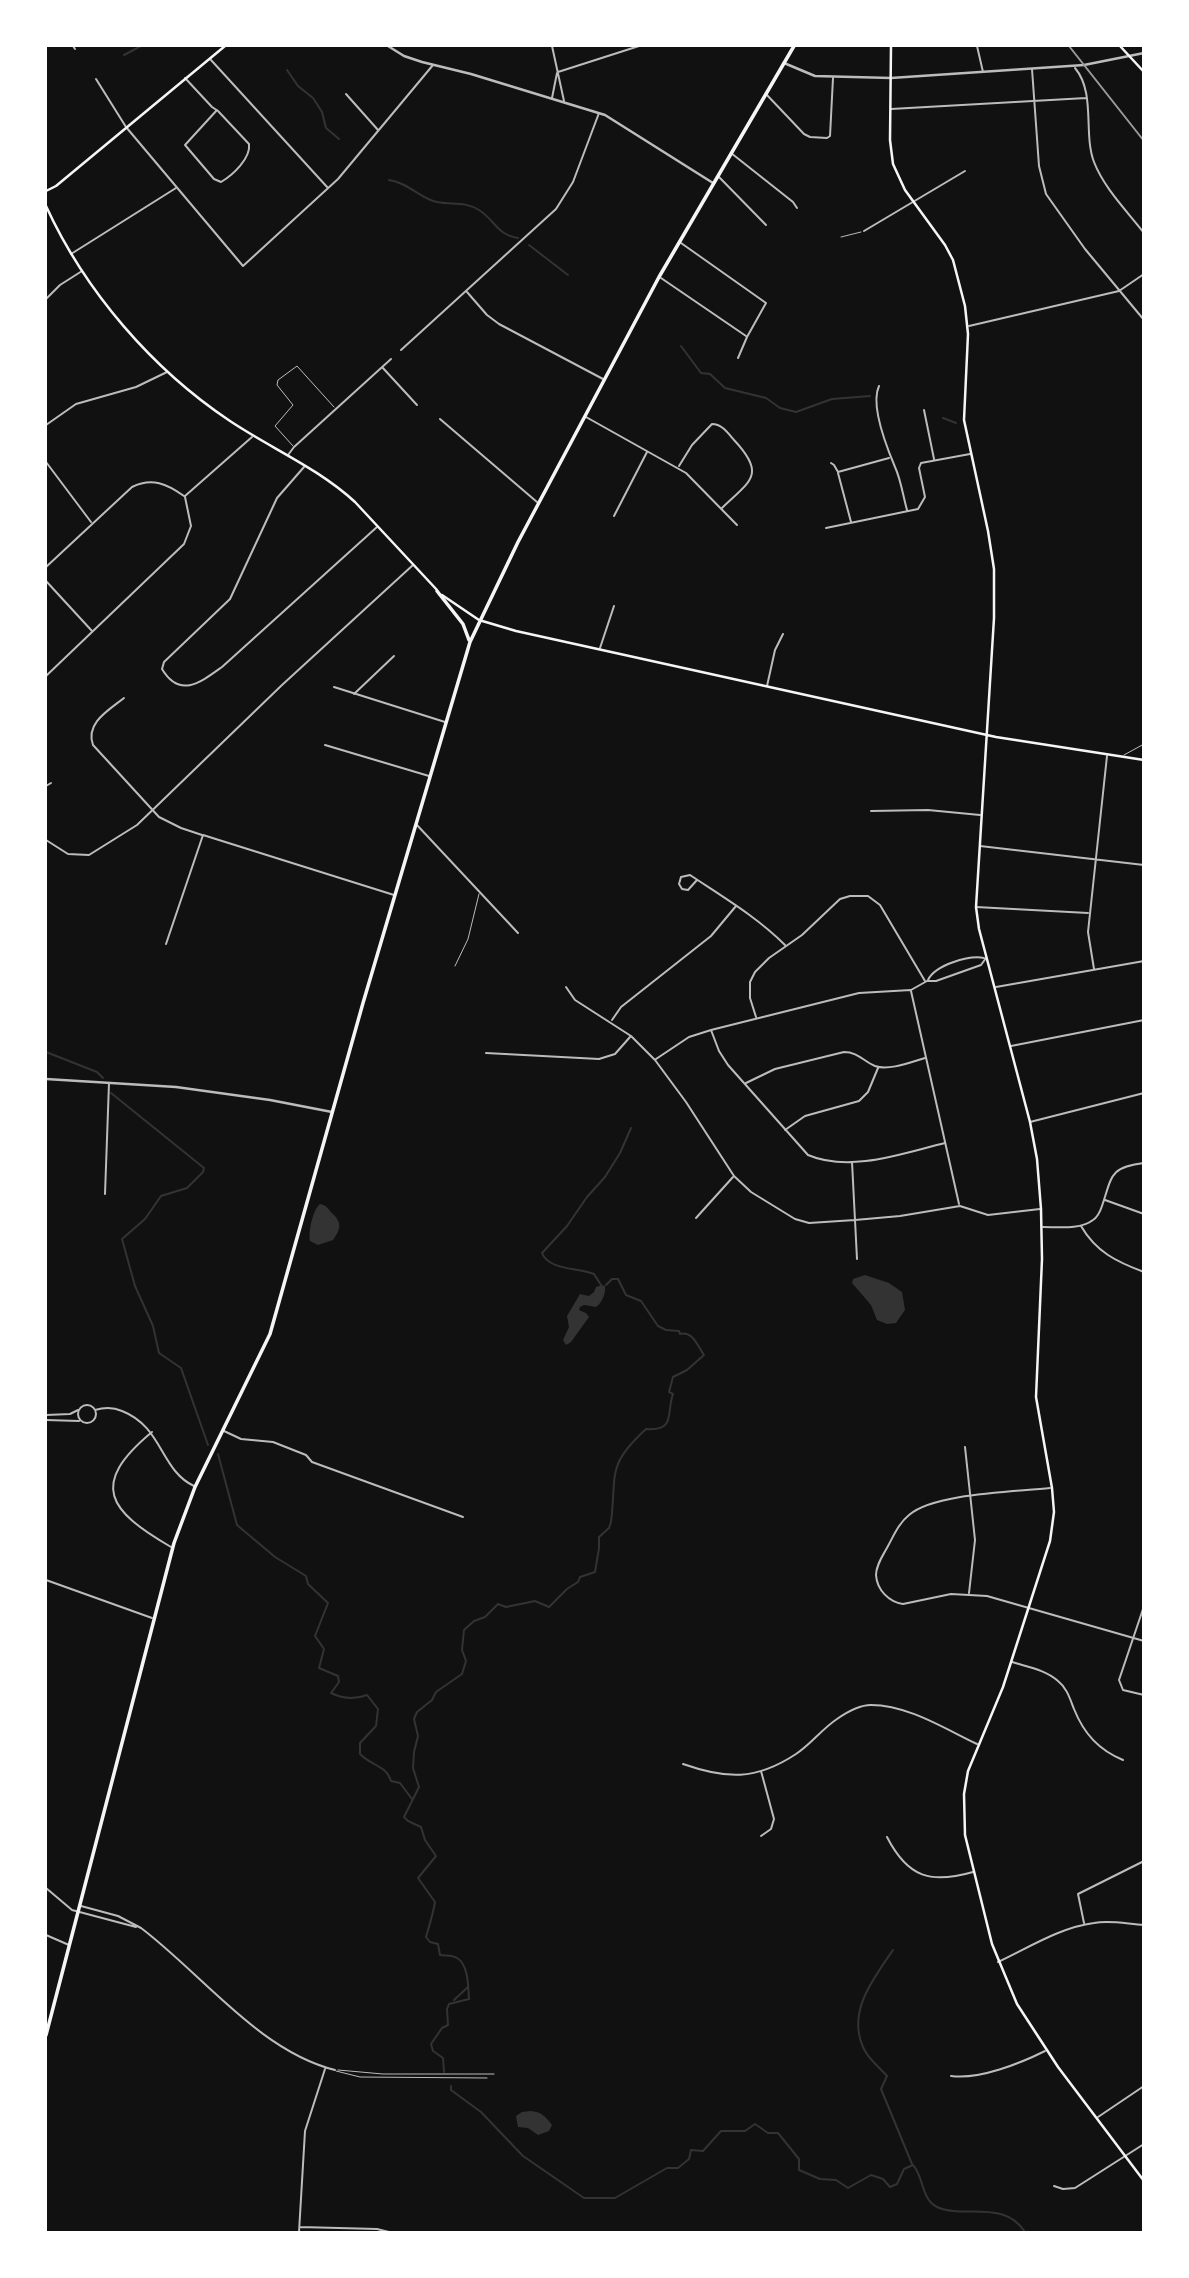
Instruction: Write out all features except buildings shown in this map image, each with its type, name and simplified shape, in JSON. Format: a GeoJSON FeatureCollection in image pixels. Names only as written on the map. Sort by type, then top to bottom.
{"type":"FeatureCollection","features":[{"type":"Feature","properties":{"kind":"main road"},"geometry":{"type":"LineString","coordinates":[[46,191],[56,186],[225,46]]}},
{"type":"Feature","properties":{"kind":"main road"},"geometry":{"type":"LineString","coordinates":[[46,2035],[173,1547],[195,1487],[270,1334],[470,642],[538,503],[678,241],[794,46]]}},
{"type":"Feature","properties":{"kind":"main road"},"geometry":{"type":"LineString","coordinates":[[891,46],[890,151],[893,164],[901,182],[941,237],[951,256],[968,326],[964,420],[995,574],[976,907],[986,958],[1030,1122],[1037,1159],[1042,1227],[1042,1298],[1036,1397],[1052,1488],[1053,1527],[994,1710],[977,1744],[968,1771],[964,1794],[965,1835],[998,1962],[1017,2004],[1046,2050],[1143,2181]]}},
{"type":"Feature","properties":{"kind":"main road"},"geometry":{"type":"LineString","coordinates":[[1120,46],[1143,72]]}},
{"type":"Feature","properties":{"kind":"main road"},"geometry":{"type":"LineString","coordinates":[[46,206],[82,270],[123,324],[167,372],[212,408],[306,465],[352,499],[438,591],[463,624],[470,642]]}},
{"type":"Feature","properties":{"kind":"main road"},"geometry":{"type":"LineString","coordinates":[[438,591],[480,620],[516,631],[987,735],[1143,760]]}},
{"type":"Feature","properties":{"kind":"street"},"geometry":{"type":"LineString","coordinates":[[388,46],[404,56],[600,112],[713,183]]}},
{"type":"Feature","properties":{"kind":"street"},"geometry":{"type":"LineString","coordinates":[[552,46],[564,101]]}},
{"type":"Feature","properties":{"kind":"street"},"geometry":{"type":"LineString","coordinates":[[558,72],[639,46]]}},
{"type":"Feature","properties":{"kind":"street"},"geometry":{"type":"LineString","coordinates":[[976,46],[983,72]]}},
{"type":"Feature","properties":{"kind":"street"},"geometry":{"type":"LineString","coordinates":[[1137,55],[1143,48]]}},
{"type":"Feature","properties":{"kind":"street"},"geometry":{"type":"LineString","coordinates":[[784,63],[810,75],[891,78],[1074,66],[1143,53]]}},
{"type":"Feature","properties":{"kind":"street"},"geometry":{"type":"LineString","coordinates":[[209,58],[328,188]]}},
{"type":"Feature","properties":{"kind":"street"},"geometry":{"type":"LineString","coordinates":[[96,79],[126,127],[243,266],[328,188],[433,65]]}},
{"type":"Feature","properties":{"kind":"street"},"geometry":{"type":"LineString","coordinates":[[1074,66],[1083,82],[1094,162],[1143,233]]}},
{"type":"Feature","properties":{"kind":"street"},"geometry":{"type":"LineString","coordinates":[[1032,69],[1039,166],[1046,194],[1085,250],[1143,320]]}},
{"type":"Feature","properties":{"kind":"street"},"geometry":{"type":"LineString","coordinates":[[552,97],[558,72]]}},
{"type":"Feature","properties":{"kind":"street"},"geometry":{"type":"LineString","coordinates":[[766,94],[806,135],[826,138],[830,136],[833,77]]}},
{"type":"Feature","properties":{"kind":"street"},"geometry":{"type":"LineString","coordinates":[[186,78],[217,110],[248,142],[250,148],[232,175],[219,183],[185,145],[217,110]]}},
{"type":"Feature","properties":{"kind":"street"},"geometry":{"type":"LineString","coordinates":[[346,94],[379,131]]}},
{"type":"Feature","properties":{"kind":"street"},"geometry":{"type":"LineString","coordinates":[[890,109],[1086,98]]}},
{"type":"Feature","properties":{"kind":"street"},"geometry":{"type":"LineString","coordinates":[[401,350],[562,202],[573,182],[600,112]]}},
{"type":"Feature","properties":{"kind":"street"},"geometry":{"type":"LineString","coordinates":[[731,152],[753,167],[797,208]]}},
{"type":"Feature","properties":{"kind":"street"},"geometry":{"type":"LineString","coordinates":[[864,231],[965,171]]}},
{"type":"Feature","properties":{"kind":"street"},"geometry":{"type":"LineString","coordinates":[[717,176],[766,225]]}},
{"type":"Feature","properties":{"kind":"street"},"geometry":{"type":"LineString","coordinates":[[71,254],[177,187]]}},
{"type":"Feature","properties":{"kind":"street"},"geometry":{"type":"LineString","coordinates":[[678,241],[766,303],[738,358]]}},
{"type":"Feature","properties":{"kind":"street"},"geometry":{"type":"LineString","coordinates":[[46,299],[60,285],[82,270]]}},
{"type":"Feature","properties":{"kind":"street"},"geometry":{"type":"LineString","coordinates":[[968,326],[1119,291],[1143,274]]}},
{"type":"Feature","properties":{"kind":"street"},"geometry":{"type":"LineString","coordinates":[[659,276],[747,337]]}},
{"type":"Feature","properties":{"kind":"street"},"geometry":{"type":"LineString","coordinates":[[466,291],[487,315],[500,324],[604,379]]}},
{"type":"Feature","properties":{"kind":"street"},"geometry":{"type":"LineString","coordinates":[[288,455],[391,359]]}},
{"type":"Feature","properties":{"kind":"street"},"geometry":{"type":"LineString","coordinates":[[382,367],[417,405]]}},
{"type":"Feature","properties":{"kind":"street"},"geometry":{"type":"LineString","coordinates":[[46,425],[76,404],[136,387],[167,372]]}},
{"type":"Feature","properties":{"kind":"street"},"geometry":{"type":"LineString","coordinates":[[879,386],[875,396],[890,458],[907,511]]}},
{"type":"Feature","properties":{"kind":"street"},"geometry":{"type":"LineString","coordinates":[[924,410],[934,459]]}},
{"type":"Feature","properties":{"kind":"street"},"geometry":{"type":"LineString","coordinates":[[584,416],[678,468],[692,478],[737,525]]}},
{"type":"Feature","properties":{"kind":"street"},"geometry":{"type":"LineString","coordinates":[[440,419],[538,503]]}},
{"type":"Feature","properties":{"kind":"street"},"geometry":{"type":"LineString","coordinates":[[678,468],[692,445],[712,424],[722,427],[750,458],[753,466],[749,482],[721,509]]}},
{"type":"Feature","properties":{"kind":"street"},"geometry":{"type":"LineString","coordinates":[[185,497],[253,435]]}},
{"type":"Feature","properties":{"kind":"street"},"geometry":{"type":"LineString","coordinates":[[614,516],[648,451]]}},
{"type":"Feature","properties":{"kind":"street"},"geometry":{"type":"LineString","coordinates":[[826,528],[918,509],[925,497],[920,463],[970,454]]}},
{"type":"Feature","properties":{"kind":"street"},"geometry":{"type":"LineString","coordinates":[[838,472],[890,458]]}},
{"type":"Feature","properties":{"kind":"street"},"geometry":{"type":"LineString","coordinates":[[46,462],[92,523]]}},
{"type":"Feature","properties":{"kind":"street"},"geometry":{"type":"LineString","coordinates":[[831,463],[838,472],[852,524]]}},
{"type":"Feature","properties":{"kind":"street"},"geometry":{"type":"LineString","coordinates":[[306,465],[276,498],[230,600],[164,662],[163,672],[170,680],[182,686],[196,684],[212,674],[378,526]]}},
{"type":"Feature","properties":{"kind":"street"},"geometry":{"type":"LineString","coordinates":[[46,567],[125,492],[145,482],[163,484],[185,497],[191,526],[187,539],[46,676]]}},
{"type":"Feature","properties":{"kind":"street"},"geometry":{"type":"LineString","coordinates":[[46,840],[68,854],[89,855],[130,830],[413,565]]}},
{"type":"Feature","properties":{"kind":"street"},"geometry":{"type":"LineString","coordinates":[[46,581],[93,631]]}},
{"type":"Feature","properties":{"kind":"street"},"geometry":{"type":"LineString","coordinates":[[599,649],[614,606]]}},
{"type":"Feature","properties":{"kind":"street"},"geometry":{"type":"LineString","coordinates":[[767,687],[775,650],[783,634]]}},
{"type":"Feature","properties":{"kind":"street"},"geometry":{"type":"LineString","coordinates":[[354,694],[394,656]]}},
{"type":"Feature","properties":{"kind":"street"},"geometry":{"type":"LineString","coordinates":[[334,687],[446,723]]}},
{"type":"Feature","properties":{"kind":"street"},"geometry":{"type":"LineString","coordinates":[[124,698],[98,720],[91,731],[92,741],[96,749],[152,810],[171,824],[395,895]]}},
{"type":"Feature","properties":{"kind":"street"},"geometry":{"type":"LineString","coordinates":[[324,745],[430,776]]}},
{"type":"Feature","properties":{"kind":"street"},"geometry":{"type":"LineString","coordinates":[[1094,969],[1088,932],[1089,913],[1107,755]]}},
{"type":"Feature","properties":{"kind":"street"},"geometry":{"type":"LineString","coordinates":[[46,786],[51,783]]}},
{"type":"Feature","properties":{"kind":"street"},"geometry":{"type":"LineString","coordinates":[[871,811],[928,810],[981,815]]}},
{"type":"Feature","properties":{"kind":"street"},"geometry":{"type":"LineString","coordinates":[[416,824],[518,933]]}},
{"type":"Feature","properties":{"kind":"street"},"geometry":{"type":"LineString","coordinates":[[166,944],[204,835]]}},
{"type":"Feature","properties":{"kind":"street"},"geometry":{"type":"LineString","coordinates":[[979,846],[1143,865]]}},
{"type":"Feature","properties":{"kind":"street"},"geometry":{"type":"LineString","coordinates":[[697,880],[688,890],[681,888],[679,884],[680,878],[685,874],[697,880],[762,925],[785,946]]}},
{"type":"Feature","properties":{"kind":"street"},"geometry":{"type":"LineString","coordinates":[[757,1018],[750,998],[750,982],[760,966],[809,929],[840,899],[850,896],[868,896],[876,901],[926,981]]}},
{"type":"Feature","properties":{"kind":"street"},"geometry":{"type":"LineString","coordinates":[[611,1021],[621,1007],[717,931],[736,906]]}},
{"type":"Feature","properties":{"kind":"street"},"geometry":{"type":"LineString","coordinates":[[976,907],[1089,913]]}},
{"type":"Feature","properties":{"kind":"street"},"geometry":{"type":"LineString","coordinates":[[655,1060],[689,1037],[711,1030],[859,993],[911,989],[926,981],[936,981],[981,965],[986,958],[976,956],[951,964],[931,973],[926,981]]}},
{"type":"Feature","properties":{"kind":"street"},"geometry":{"type":"LineString","coordinates":[[994,987],[1143,961]]}},
{"type":"Feature","properties":{"kind":"street"},"geometry":{"type":"LineString","coordinates":[[566,988],[575,1000],[611,1021],[655,1060],[686,1101],[734,1176],[751,1192],[783,1213],[801,1221],[855,1220],[960,1206],[988,1215],[1041,1209]]}},
{"type":"Feature","properties":{"kind":"street"},"geometry":{"type":"LineString","coordinates":[[911,989],[960,1206]]}},
{"type":"Feature","properties":{"kind":"street"},"geometry":{"type":"LineString","coordinates":[[1010,1046],[1143,1020]]}},
{"type":"Feature","properties":{"kind":"street"},"geometry":{"type":"LineString","coordinates":[[711,1030],[723,1058],[784,1131],[808,1155],[818,1160],[852,1161],[888,1157],[945,1143]]}},
{"type":"Feature","properties":{"kind":"street"},"geometry":{"type":"LineString","coordinates":[[486,1053],[599,1059],[615,1054],[631,1036]]}},
{"type":"Feature","properties":{"kind":"street"},"geometry":{"type":"LineString","coordinates":[[745,1084],[775,1069],[844,1052],[853,1052],[879,1067],[926,1058]]}},
{"type":"Feature","properties":{"kind":"street"},"geometry":{"type":"LineString","coordinates":[[784,1131],[800,1118],[859,1101],[868,1092],[879,1067]]}},
{"type":"Feature","properties":{"kind":"street"},"geometry":{"type":"LineString","coordinates":[[46,1079],[190,1089],[332,1112]]}},
{"type":"Feature","properties":{"kind":"street"},"geometry":{"type":"LineString","coordinates":[[105,1194],[109,1082]]}},
{"type":"Feature","properties":{"kind":"street"},"geometry":{"type":"LineString","coordinates":[[1030,1122],[1143,1093]]}},
{"type":"Feature","properties":{"kind":"street"},"geometry":{"type":"LineString","coordinates":[[852,1161],[858,1259]]}},
{"type":"Feature","properties":{"kind":"street"},"geometry":{"type":"LineString","coordinates":[[1042,1227],[1081,1226],[1096,1219],[1115,1172],[1128,1165],[1143,1163]]}},
{"type":"Feature","properties":{"kind":"street"},"geometry":{"type":"LineString","coordinates":[[696,1218],[734,1176]]}},
{"type":"Feature","properties":{"kind":"street"},"geometry":{"type":"LineString","coordinates":[[1104,1200],[1143,1214]]}},
{"type":"Feature","properties":{"kind":"street"},"geometry":{"type":"LineString","coordinates":[[1081,1226],[1087,1236],[1110,1258],[1143,1272]]}},
{"type":"Feature","properties":{"kind":"street"},"geometry":{"type":"LineString","coordinates":[[46,1415],[71,1414],[87,1405],[95,1410],[111,1408],[125,1412],[138,1419],[152,1432],[175,1472],[195,1487]]}},
{"type":"Feature","properties":{"kind":"street"},"geometry":{"type":"LineString","coordinates":[[78,1409],[78,1417],[82,1422]]}},
{"type":"Feature","properties":{"kind":"street"},"geometry":{"type":"LineString","coordinates":[[46,1420],[72,1419],[88,1423],[96,1416],[95,1410]]}},
{"type":"Feature","properties":{"kind":"street"},"geometry":{"type":"LineString","coordinates":[[223,1430],[245,1440],[272,1442],[306,1455],[312,1462],[463,1517]]}},
{"type":"Feature","properties":{"kind":"street"},"geometry":{"type":"LineString","coordinates":[[152,1432],[120,1466],[114,1479],[114,1492],[120,1508],[132,1522],[173,1547]]}},
{"type":"Feature","properties":{"kind":"street"},"geometry":{"type":"LineString","coordinates":[[965,1447],[975,1540],[969,1594]]}},
{"type":"Feature","properties":{"kind":"street"},"geometry":{"type":"LineString","coordinates":[[1052,1488],[930,1503],[908,1516],[898,1528],[876,1572],[881,1590],[895,1603],[903,1604],[935,1596],[969,1594],[996,1598],[1143,1641]]}},
{"type":"Feature","properties":{"kind":"street"},"geometry":{"type":"LineString","coordinates":[[46,1580],[153,1618]]}},
{"type":"Feature","properties":{"kind":"street"},"geometry":{"type":"LineString","coordinates":[[1143,1606],[1119,1683],[1126,1691],[1143,1695]]}},
{"type":"Feature","properties":{"kind":"street"},"geometry":{"type":"LineString","coordinates":[[1010,1661],[1042,1671],[1058,1680],[1065,1688],[1080,1723],[1089,1736],[1100,1748],[1123,1760]]}},
{"type":"Feature","properties":{"kind":"street"},"geometry":{"type":"LineString","coordinates":[[683,1764],[707,1773],[731,1777],[747,1775],[795,1755],[846,1713],[860,1706],[870,1705],[908,1712],[977,1744]]}},
{"type":"Feature","properties":{"kind":"street"},"geometry":{"type":"LineString","coordinates":[[761,1770],[774,1819],[771,1829],[761,1836]]}},
{"type":"Feature","properties":{"kind":"street"},"geometry":{"type":"LineString","coordinates":[[887,1838],[893,1850],[923,1876],[940,1880],[973,1872]]}},
{"type":"Feature","properties":{"kind":"street"},"geometry":{"type":"LineString","coordinates":[[1085,1924],[1078,1894],[1143,1861]]}},
{"type":"Feature","properties":{"kind":"street"},"geometry":{"type":"LineString","coordinates":[[46,1888],[69,1908],[78,1912],[138,1927]]}},
{"type":"Feature","properties":{"kind":"street"},"geometry":{"type":"LineString","coordinates":[[80,1906],[118,1916],[138,1927],[270,2040],[292,2053],[335,2070]]}},
{"type":"Feature","properties":{"kind":"street"},"geometry":{"type":"LineString","coordinates":[[998,1962],[1085,1924],[1103,1922],[1143,1925]]}},
{"type":"Feature","properties":{"kind":"street"},"geometry":{"type":"LineString","coordinates":[[46,1935],[70,1946]]}},
{"type":"Feature","properties":{"kind":"street"},"geometry":{"type":"LineString","coordinates":[[951,2076],[967,2077],[1022,2062],[1046,2050]]}},
{"type":"Feature","properties":{"kind":"street"},"geometry":{"type":"LineString","coordinates":[[299,2232],[305,2131],[326,2068]]}},
{"type":"Feature","properties":{"kind":"street"},"geometry":{"type":"LineString","coordinates":[[1097,2118],[1143,2086]]}},
{"type":"Feature","properties":{"kind":"street"},"geometry":{"type":"LineString","coordinates":[[1054,2186],[1063,2189],[1075,2188],[1143,2144]]}},
{"type":"Feature","properties":{"kind":"street"},"geometry":{"type":"LineString","coordinates":[[300,2227],[377,2229],[389,2232]]}},
{"type":"Feature","properties":{"kind":"lane"},"geometry":{"type":"LineString","coordinates":[[841,237],[864,231]]}},
{"type":"Feature","properties":{"kind":"lane"},"geometry":{"type":"LineString","coordinates":[[294,447],[275,426],[293,405],[277,385],[278,380],[297,366],[336,409]]}},
{"type":"Feature","properties":{"kind":"lane"},"geometry":{"type":"LineString","coordinates":[[1122,757],[1143,744]]}},
{"type":"Feature","properties":{"kind":"lane"},"geometry":{"type":"LineString","coordinates":[[455,966],[466,944],[480,892]]}},
{"type":"Feature","properties":{"kind":"lane"},"geometry":{"type":"LineString","coordinates":[[335,2070],[383,2074],[494,2074]]}},
{"type":"Feature","properties":{"kind":"lane"},"geometry":{"type":"LineString","coordinates":[[335,2070],[360,2077],[487,2078]]}},
{"type":"Feature","properties":{"kind":"shaded area"},"geometry":{"type":"Polygon","coordinates":[[[320,1204],[336,1218],[339,1227],[333,1240],[318,1245],[310,1241],[310,1232],[313,1216],[320,1204]]]}},
{"type":"Feature","properties":{"kind":"shaded area"},"geometry":{"type":"Polygon","coordinates":[[[865,1275],[889,1283],[902,1292],[905,1310],[896,1323],[887,1324],[877,1320],[871,1305],[852,1283],[853,1279],[865,1275]]]}},
{"type":"Feature","properties":{"kind":"shaded area"},"geometry":{"type":"Polygon","coordinates":[[[602,1285],[605,1289],[602,1300],[596,1307],[580,1307],[579,1310],[589,1317],[566,1345],[563,1340],[569,1327],[567,1316],[580,1294],[589,1296],[596,1287],[602,1285]]]}},
{"type":"Feature","properties":{"kind":"shaded area"},"geometry":{"type":"Polygon","coordinates":[[[530,2111],[540,2113],[547,2119],[552,2125],[549,2131],[538,2135],[528,2128],[518,2127],[516,2116],[530,2111]]]}},
{"type":"Feature","properties":{"kind":"waterway"},"geometry":{"type":"LineString","coordinates":[[124,55],[141,46]]}},
{"type":"Feature","properties":{"kind":"waterway"},"geometry":{"type":"LineString","coordinates":[[287,70],[298,86],[313,98],[322,112],[326,128],[339,139]]}},
{"type":"Feature","properties":{"kind":"waterway"},"geometry":{"type":"LineString","coordinates":[[389,180],[403,184],[431,200],[474,207],[505,234],[518,238]]}},
{"type":"Feature","properties":{"kind":"waterway"},"geometry":{"type":"LineString","coordinates":[[529,245],[568,275]]}},
{"type":"Feature","properties":{"kind":"waterway"},"geometry":{"type":"LineString","coordinates":[[681,346],[701,373],[710,374],[725,388],[766,398],[780,408],[796,412],[832,399],[870,396]]}},
{"type":"Feature","properties":{"kind":"waterway"},"geometry":{"type":"LineString","coordinates":[[943,418],[956,423]]}},
{"type":"Feature","properties":{"kind":"waterway"},"geometry":{"type":"LineString","coordinates":[[46,1052],[97,1072],[103,1078]]}},
{"type":"Feature","properties":{"kind":"waterway"},"geometry":{"type":"LineString","coordinates":[[111,1093],[204,1168],[187,1188],[161,1196],[145,1219],[122,1239],[135,1286],[153,1326],[159,1353],[181,1368],[208,1445]]}},
{"type":"Feature","properties":{"kind":"waterway"},"geometry":{"type":"LineString","coordinates":[[601,1285],[594,1274],[557,1266],[545,1259],[542,1253],[605,1177],[631,1128]]}},
{"type":"Feature","properties":{"kind":"waterway"},"geometry":{"type":"LineString","coordinates":[[444,2072],[443,2058],[433,2051],[431,2044],[442,2028],[448,2025],[449,2004],[469,1999],[468,1983],[461,1961],[453,1956],[440,1955],[438,1944],[430,1942],[426,1937],[435,1902],[418,1878],[436,1856],[425,1840],[421,1827],[404,1817],[419,1787],[413,1768],[418,1736],[414,1719],[436,1692],[462,1674],[466,1661],[462,1650],[464,1630],[474,1621],[485,1617],[498,1604],[506,1607],[535,1601],[549,1607],[578,1582],[580,1577],[595,1572],[599,1537],[609,1528],[611,1522],[614,1481],[624,1452],[646,1429],[655,1429],[666,1424],[673,1394],[669,1392],[673,1377],[687,1370],[704,1355],[688,1335],[658,1326],[641,1301],[626,1295],[618,1279],[612,1279],[606,1285]]}},
{"type":"Feature","properties":{"kind":"waterway"},"geometry":{"type":"LineString","coordinates":[[218,1454],[237,1525],[275,1557],[306,1576],[308,1584],[328,1603],[315,1636],[324,1649],[319,1668],[338,1676],[339,1682],[331,1693],[349,1698],[367,1695],[378,1709],[376,1726],[360,1743],[360,1754],[382,1768],[391,1781],[400,1783],[412,1799]]}},
{"type":"Feature","properties":{"kind":"waterway"},"geometry":{"type":"LineString","coordinates":[[893,1950],[870,1985],[860,2010],[858,2024],[865,2051],[887,2076],[881,2089],[912,2164]]}},
{"type":"Feature","properties":{"kind":"waterway"},"geometry":{"type":"LineString","coordinates":[[454,2000],[468,1987]]}},
{"type":"Feature","properties":{"kind":"waterway"},"geometry":{"type":"LineString","coordinates":[[451,2086],[451,2090],[481,2112],[523,2156],[584,2198],[615,2198],[667,2168],[678,2168],[689,2159],[691,2150],[703,2151],[721,2131],[745,2131],[755,2124],[768,2133],[778,2133],[799,2159],[799,2170],[820,2179],[836,2180],[848,2188],[871,2175],[883,2179],[890,2187],[897,2184],[904,2169],[913,2165],[928,2199],[937,2207],[1006,2216],[1025,2232]]}},
{"type":"Feature","properties":{"kind":"railway"},"geometry":{"type":"LineString","coordinates":[[1069,46],[1144,141]]}}]}
